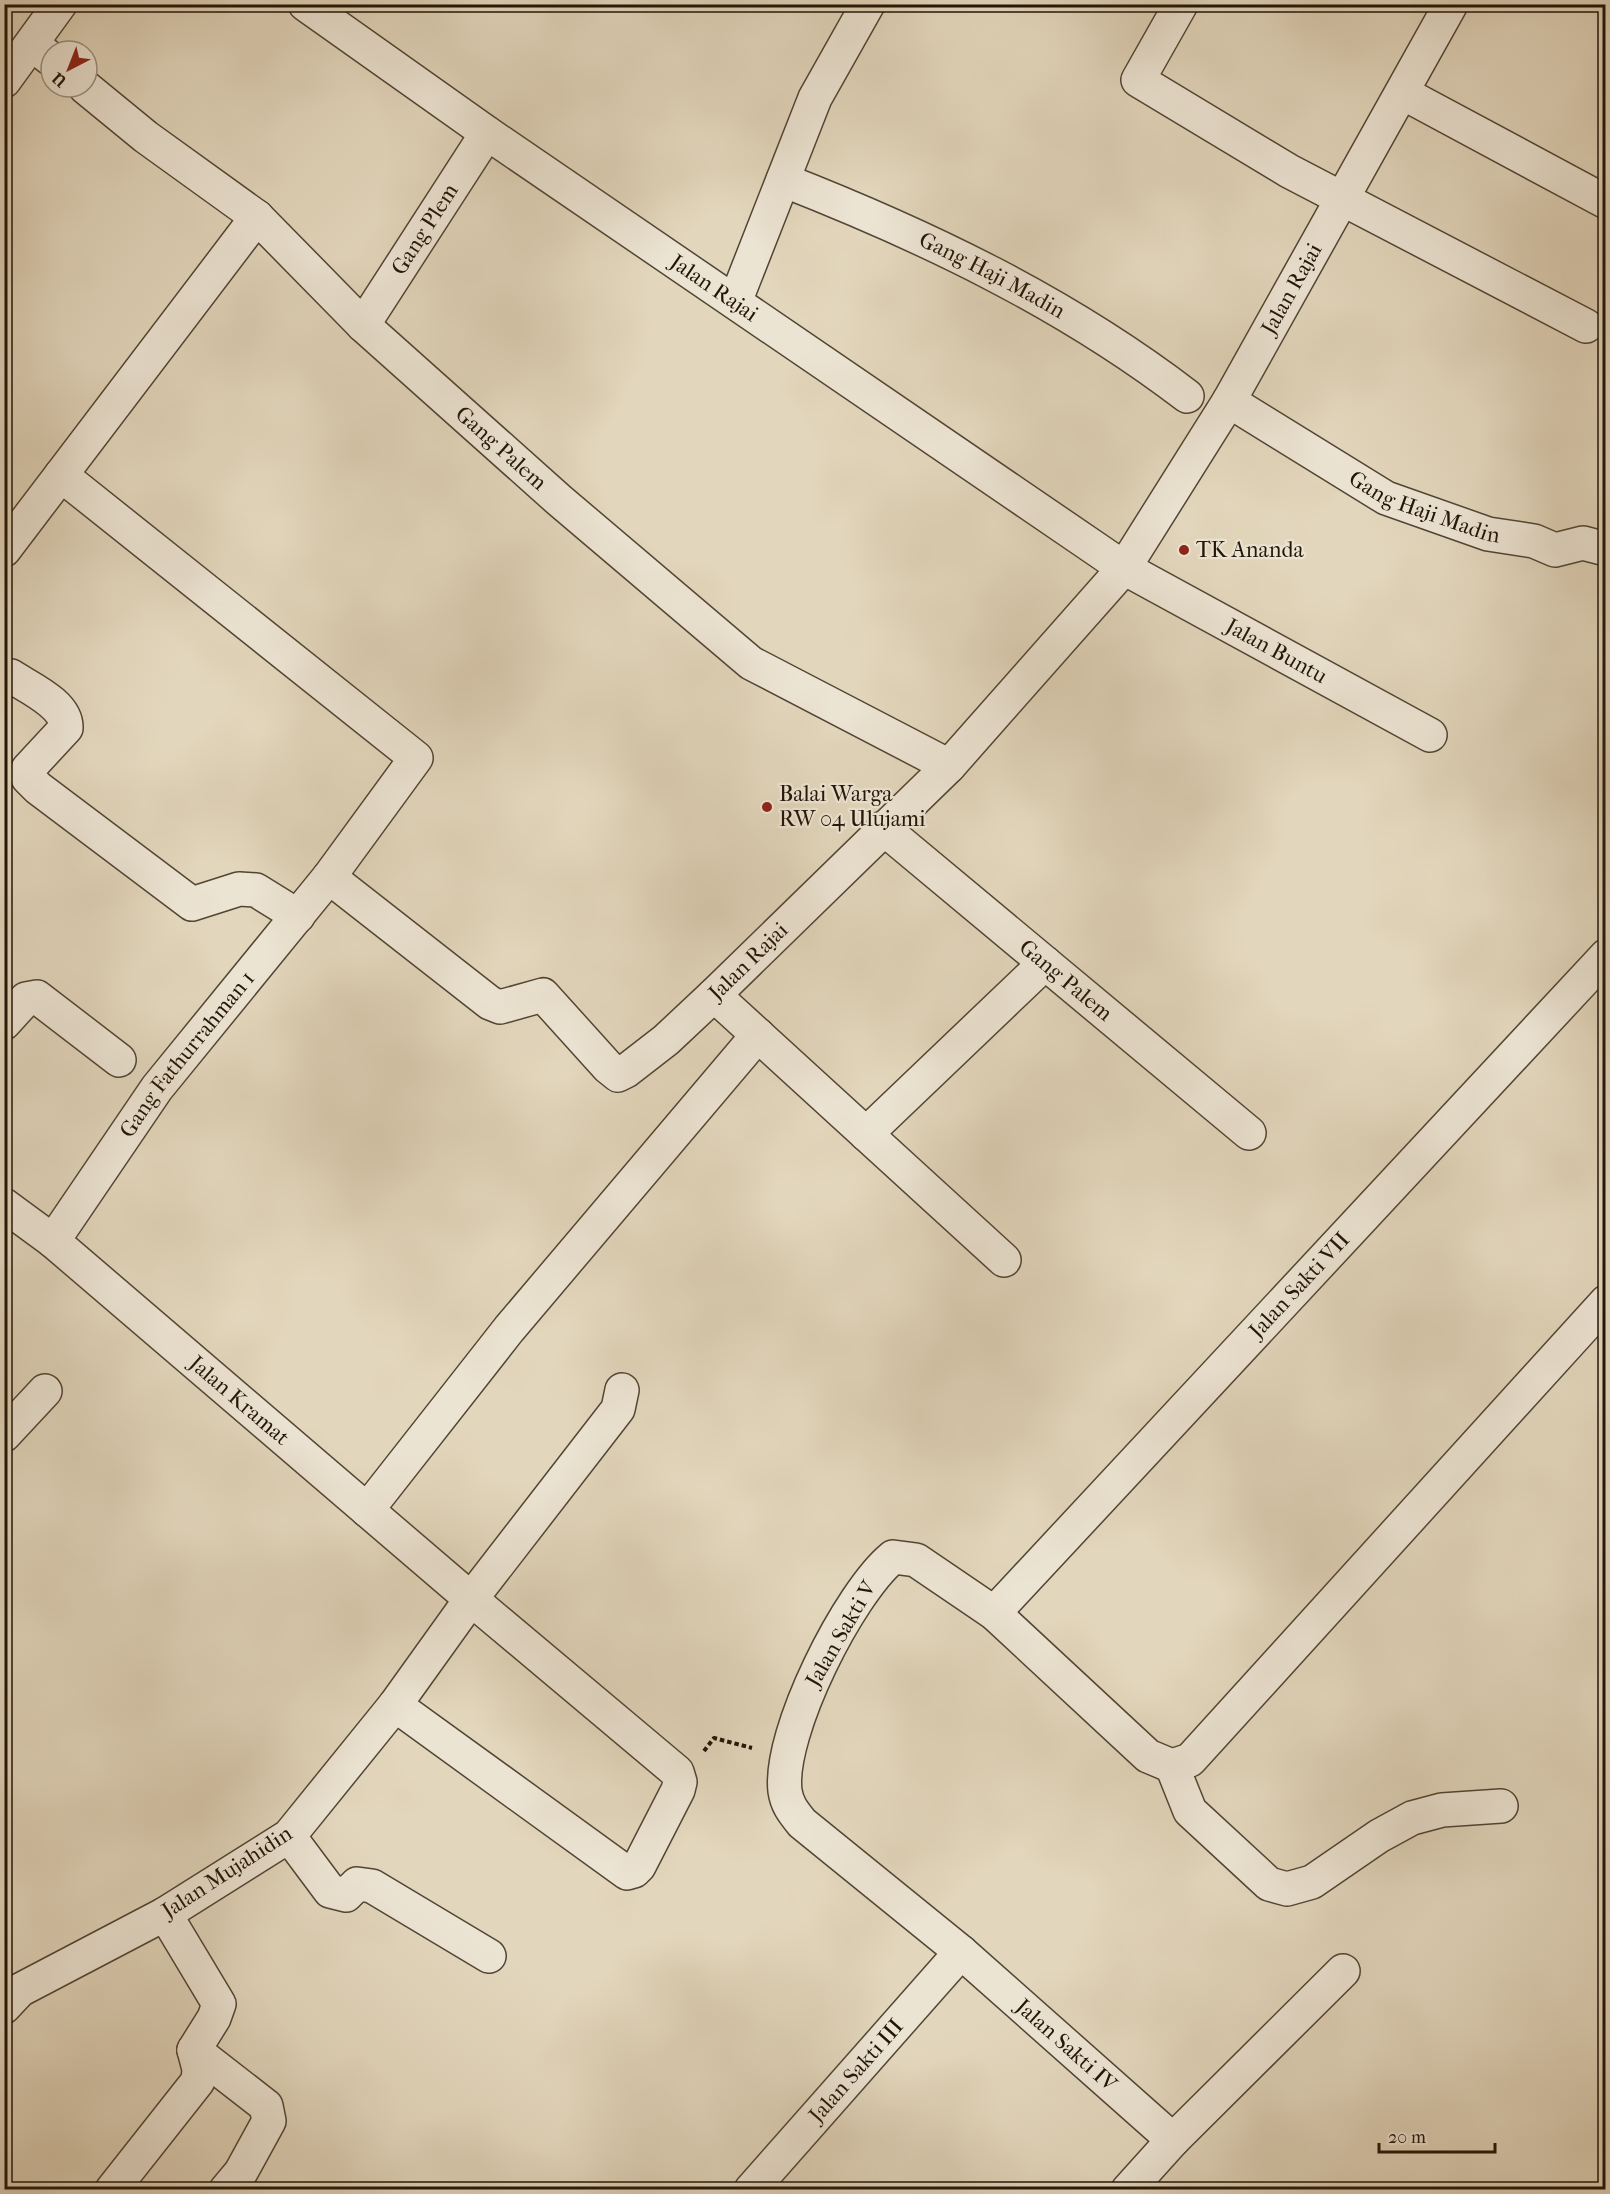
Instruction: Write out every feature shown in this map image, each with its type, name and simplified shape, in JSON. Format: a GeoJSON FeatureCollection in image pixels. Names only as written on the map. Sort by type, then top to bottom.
{"type":"FeatureCollection","features":[{"type":"Feature","properties":{"kind":"street"},"geometry":{"type":"LineString","coordinates":[[47,39],[60,4]]}},
{"type":"Feature","properties":{"kind":"street","name":"Jalan Rajai"},"geometry":{"type":"LineString","coordinates":[[305,4],[487,133],[1124,568]]}},
{"type":"Feature","properties":{"kind":"street"},"geometry":{"type":"LineString","coordinates":[[735,302],[815,98],[868,4]]}},
{"type":"Feature","properties":{"kind":"street"},"geometry":{"type":"LineString","coordinates":[[1181,4],[1138,80],[1289,171],[1586,326]]}},
{"type":"Feature","properties":{"kind":"street","name":"Jalan Rajai"},"geometry":{"type":"LineString","coordinates":[[329,877],[490,1004],[500,1006],[543,995],[608,1067],[618,1075],[666,1040],[949,766],[1124,568],[1228,401],[1451,4]]}},
{"type":"Feature","properties":{"kind":"street"},"geometry":{"type":"LineString","coordinates":[[4,81],[39,54]]}},
{"type":"Feature","properties":{"kind":"street"},"geometry":{"type":"LineString","coordinates":[[1403,93],[1605,202]]}},
{"type":"Feature","properties":{"kind":"street","name":"Gang Palem"},"geometry":{"type":"LineString","coordinates":[[99,98],[146,137],[257,217],[363,325],[559,500],[751,663],[949,766]]}},
{"type":"Feature","properties":{"kind":"street","name":"Gang Plem"},"geometry":{"type":"LineString","coordinates":[[363,325],[487,133]]}},
{"type":"Feature","properties":{"kind":"street","name":"Gang Haji Madin"},"geometry":{"type":"LineString","coordinates":[[783,180],[874,215],[1005,278],[1086,325],[1187,396]]}},
{"type":"Feature","properties":{"kind":"street"},"geometry":{"type":"LineString","coordinates":[[4,550],[257,217]]}},
{"type":"Feature","properties":{"kind":"street","name":"Gang Haji Madin"},"geometry":{"type":"LineString","coordinates":[[1228,401],[1386,498],[1488,534],[1534,541],[1555,550],[1577,543],[1601,548]]}},
{"type":"Feature","properties":{"kind":"street","name":"Gang Fathurrahman 1"},"geometry":{"type":"LineString","coordinates":[[53,1241],[157,1088],[329,877],[416,758],[61,475]]}},
{"type":"Feature","properties":{"kind":"street","name":"Jalan Buntu"},"geometry":{"type":"LineString","coordinates":[[1124,568],[1430,735]]}},
{"type":"Feature","properties":{"kind":"street"},"geometry":{"type":"LineString","coordinates":[[11,676],[61,710],[66,720],[66,728],[28,769],[28,778],[38,788],[192,904],[238,889],[256,890],[298,916]]}},
{"type":"Feature","properties":{"kind":"street","name":"Gang Palem"},"geometry":{"type":"LineString","coordinates":[[883,828],[1249,1133]]}},
{"type":"Feature","properties":{"kind":"street","name":"Jalan Sakti VII"},"geometry":{"type":"LineString","coordinates":[[994,1613],[1605,956]]}},
{"type":"Feature","properties":{"kind":"street"},"geometry":{"type":"LineString","coordinates":[[866,1134],[1045,963]]}},
{"type":"Feature","properties":{"kind":"street"},"geometry":{"type":"LineString","coordinates":[[714,995],[1004,1260]]}},
{"type":"Feature","properties":{"kind":"street"},"geometry":{"type":"LineString","coordinates":[[4,1023],[26,999],[37,997],[119,1060]]}},
{"type":"Feature","properties":{"kind":"street"},"geometry":{"type":"LineString","coordinates":[[367,1510],[508,1329],[758,1035]]}},
{"type":"Feature","properties":{"kind":"street","name":"Jalan Kramat"},"geometry":{"type":"LineString","coordinates":[[4,1205],[53,1241],[677,1772],[680,1782],[678,1790],[639,1866],[627,1873],[395,1705]]}},
{"type":"Feature","properties":{"kind":"street"},"geometry":{"type":"LineString","coordinates":[[1501,1806],[1442,1810],[1412,1818],[1379,1836],[1312,1882],[1287,1889],[1269,1884],[1190,1811],[1172,1766],[1190,1760],[1605,1302]]}},
{"type":"Feature","properties":{"kind":"street","name":"Jalan Mujahidin"},"geometry":{"type":"LineString","coordinates":[[4,2007],[20,1990],[165,1914],[289,1836],[395,1705],[471,1599],[618,1409],[622,1390]]}},
{"type":"Feature","properties":{"kind":"street"},"geometry":{"type":"LineString","coordinates":[[4,1435],[45,1391]]}},
{"type":"Feature","properties":{"kind":"street","name":"Jalan Sakti V"},"geometry":{"type":"LineString","coordinates":[[961,1952],[802,1823],[789,1808],[785,1790],[788,1757],[809,1689],[851,1609],[880,1567],[893,1557],[916,1560],[994,1613],[1149,1756],[1172,1766]]}},
{"type":"Feature","properties":{"kind":"street"},"geometry":{"type":"LineString","coordinates":[[289,1836],[330,1891],[345,1894],[357,1884],[372,1886],[489,1956]]}},
{"type":"Feature","properties":{"kind":"street"},"geometry":{"type":"LineString","coordinates":[[112,2190],[198,2081],[199,2068],[194,2050],[214,2018],[219,2004],[165,1914]]}},
{"type":"Feature","properties":{"kind":"street","name":"Jalan Sakti IV"},"geometry":{"type":"LineString","coordinates":[[961,1952],[1173,2140]]}},
{"type":"Feature","properties":{"kind":"street","name":"Jalan Sakti III"},"geometry":{"type":"LineString","coordinates":[[751,2190],[961,1952]]}},
{"type":"Feature","properties":{"kind":"street"},"geometry":{"type":"LineString","coordinates":[[1128,2190],[1173,2140],[1343,1971]]}},
{"type":"Feature","properties":{"kind":"street"},"geometry":{"type":"LineString","coordinates":[[194,2050],[266,2106],[270,2112],[269,2121],[241,2172],[226,2190]]}},
{"type":"Feature","properties":{"kind":"path"},"geometry":{"type":"LineString","coordinates":[[714,1738],[729,1742]]}},
{"type":"Feature","properties":{"kind":"place","name":"TK Ananda"},"geometry":{"type":"Point","coordinates":[1184,550]}},
{"type":"Feature","properties":{"kind":"place","name":"Balai Warga RW 04 Ulujami"},"geometry":{"type":"Point","coordinates":[767,807]}}]}
